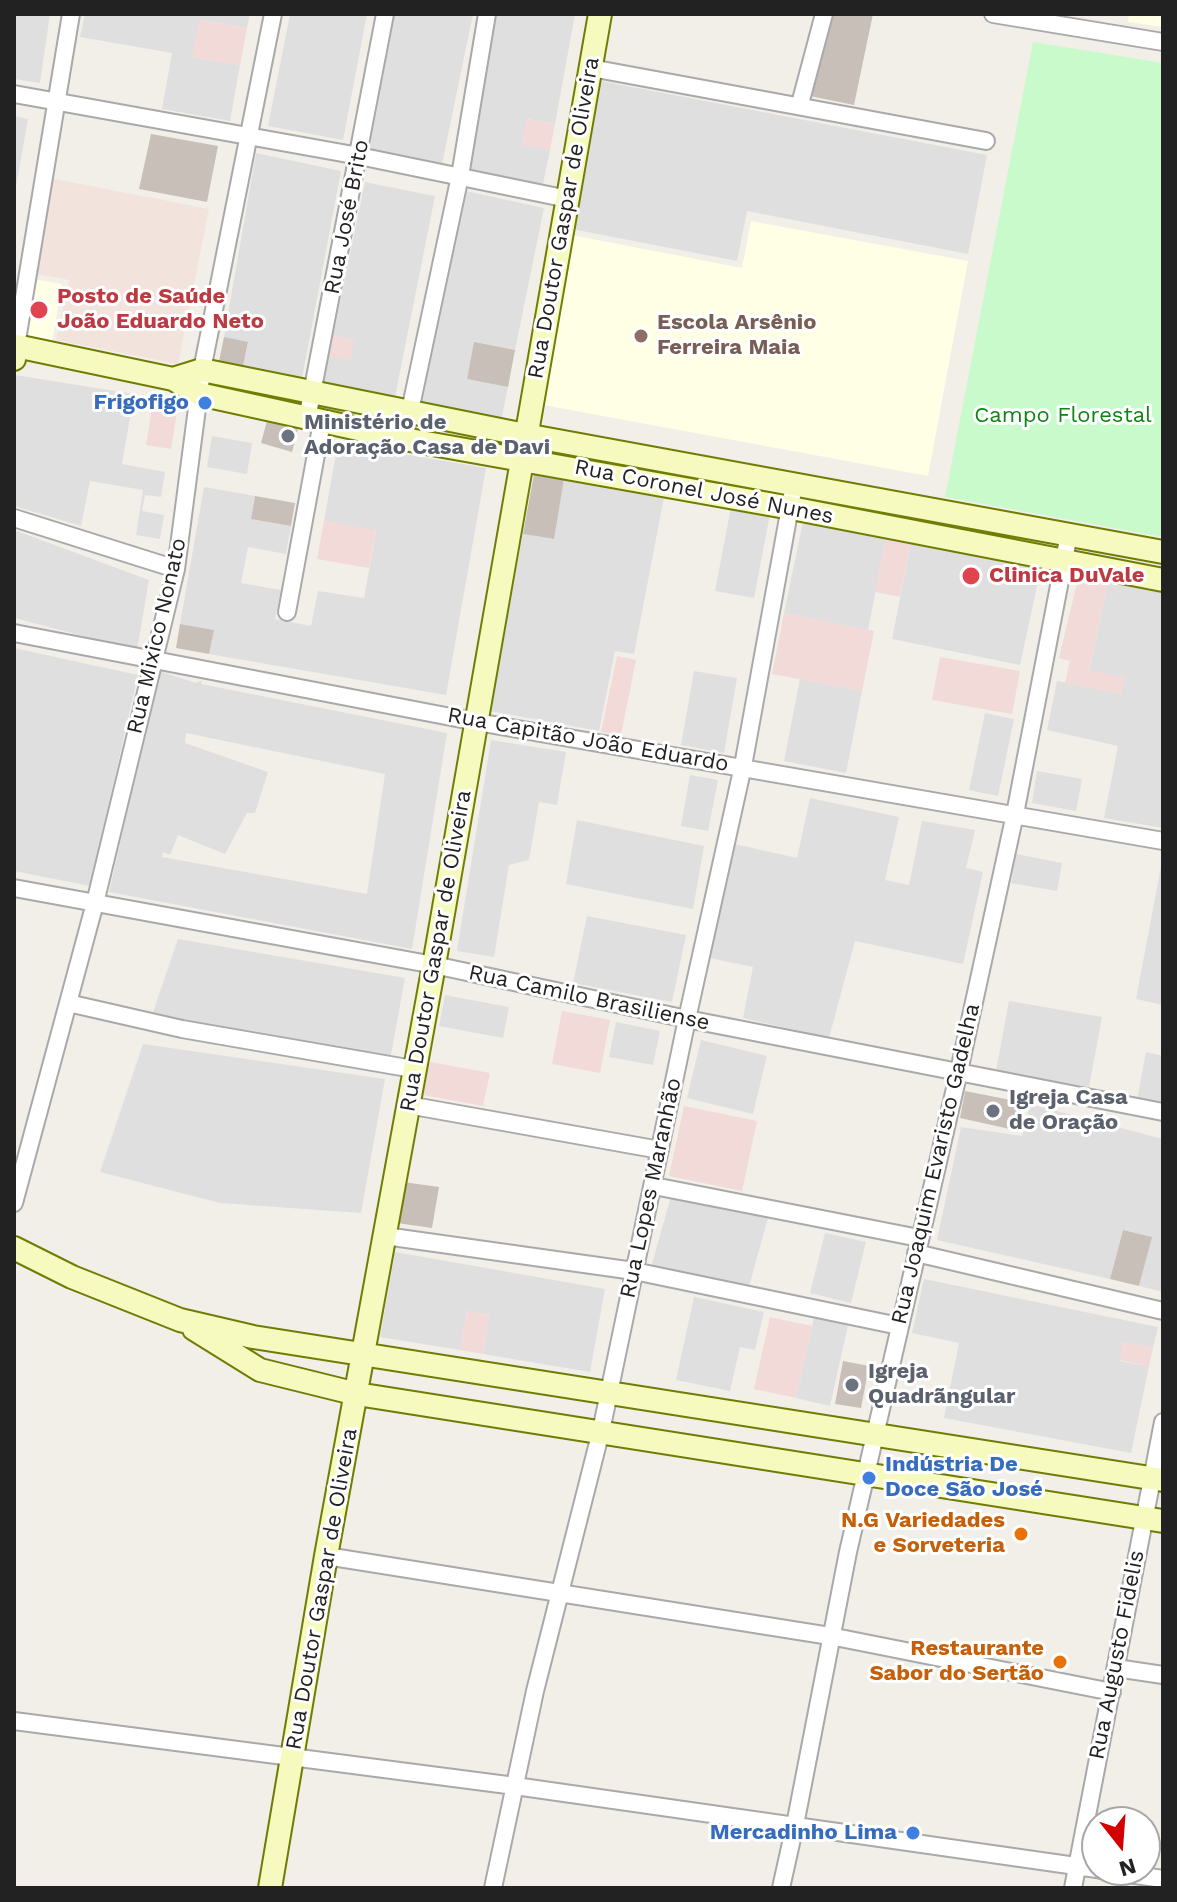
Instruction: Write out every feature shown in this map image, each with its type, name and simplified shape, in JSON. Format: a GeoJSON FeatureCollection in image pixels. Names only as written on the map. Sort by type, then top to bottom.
{"type":"FeatureCollection","features":[{"type":"Feature","properties":{"kind":"street"},"geometry":{"type":"LineString","coordinates":[[71,14],[15,352],[173,379],[202,370]]}},
{"type":"Feature","properties":{"kind":"street","name":"Rua Mixico Nonato"},"geometry":{"type":"LineString","coordinates":[[14,1203],[95,903],[176,569],[202,370],[273,14]]}},
{"type":"Feature","properties":{"kind":"street","name":"Rua José Brito"},"geometry":{"type":"LineString","coordinates":[[287,612],[315,420],[313,392],[385,14]]}},
{"type":"Feature","properties":{"kind":"street"},"geometry":{"type":"LineString","coordinates":[[404,439],[460,176],[487,14]]}},
{"type":"Feature","properties":{"kind":"street","name":"Rua Doutor Gaspar de Oliveira"},"geometry":{"type":"LineString","coordinates":[[270,1888],[326,1556],[434,965],[600,14]]}},
{"type":"Feature","properties":{"kind":"street"},"geometry":{"type":"LineString","coordinates":[[800,104],[824,14]]}},
{"type":"Feature","properties":{"kind":"street"},"geometry":{"type":"LineString","coordinates":[[993,14],[1163,42]]}},
{"type":"Feature","properties":{"kind":"street"},"geometry":{"type":"LineString","coordinates":[[1109,32],[1112,14]]}},
{"type":"Feature","properties":{"kind":"street"},"geometry":{"type":"LineString","coordinates":[[591,68],[800,104],[986,141]]}},
{"type":"Feature","properties":{"kind":"street"},"geometry":{"type":"LineString","coordinates":[[14,94],[359,156],[568,199]]}},
{"type":"Feature","properties":{"kind":"street","name":"Rua Coronel José Nunes"},"geometry":{"type":"LineString","coordinates":[[202,370],[525,435],[1163,552]]}},
{"type":"Feature","properties":{"kind":"street","name":"Rua Coronel José Nunes"},"geometry":{"type":"LineString","coordinates":[[173,379],[199,394],[404,439],[522,458],[1163,580]]}},
{"type":"Feature","properties":{"kind":"street","name":"Rua Lopes Maranhão"},"geometry":{"type":"LineString","coordinates":[[493,1888],[535,1691],[601,1431],[654,1186],[743,766],[794,485]]}},
{"type":"Feature","properties":{"kind":"street"},"geometry":{"type":"LineString","coordinates":[[14,518],[176,569]]}},
{"type":"Feature","properties":{"kind":"street","name":"Rua Joaquim Evaristo Gadelha"},"geometry":{"type":"LineString","coordinates":[[781,1888],[830,1636],[1015,814],[1069,534]]}},
{"type":"Feature","properties":{"kind":"street","name":"Rua Capitão João Eduardo"},"geometry":{"type":"LineString","coordinates":[[14,633],[477,722],[1163,841]]}},
{"type":"Feature","properties":{"kind":"street","name":"Rua Camilo Brasiliense"},"geometry":{"type":"LineString","coordinates":[[14,888],[434,965],[687,1019],[1163,1112]]}},
{"type":"Feature","properties":{"kind":"street"},"geometry":{"type":"LineString","coordinates":[[68,1003],[182,1029],[413,1069]]}},
{"type":"Feature","properties":{"kind":"street"},"geometry":{"type":"LineString","coordinates":[[408,1105],[660,1150]]}},
{"type":"Feature","properties":{"kind":"street"},"geometry":{"type":"LineString","coordinates":[[654,1186],[918,1245],[1163,1311]]}},
{"type":"Feature","properties":{"kind":"street"},"geometry":{"type":"LineString","coordinates":[[385,1236],[634,1271],[899,1326]]}},
{"type":"Feature","properties":{"kind":"street"},"geometry":{"type":"LineString","coordinates":[[14,1248],[72,1277],[180,1320],[253,1337],[1157,1479]]}},
{"type":"Feature","properties":{"kind":"street"},"geometry":{"type":"LineString","coordinates":[[180,1320],[260,1370],[357,1394],[1153,1520]]}},
{"type":"Feature","properties":{"kind":"street","name":"Rua Augusto Fidelis"},"geometry":{"type":"LineString","coordinates":[[1073,1888],[1116,1668],[1153,1520],[1163,1422]]}},
{"type":"Feature","properties":{"kind":"street"},"geometry":{"type":"LineString","coordinates":[[326,1556],[830,1636],[1112,1692]]}},
{"type":"Feature","properties":{"kind":"street"},"geometry":{"type":"LineString","coordinates":[[1116,1668],[1163,1675]]}},
{"type":"Feature","properties":{"kind":"street"},"geometry":{"type":"LineString","coordinates":[[14,1721],[515,1786],[1081,1867]]}},
{"type":"Feature","properties":{"kind":"shaded area"},"geometry":{"type":"Polygon","coordinates":[[[14,14],[50,14],[40,83],[14,79],[14,14]]]}},
{"type":"Feature","properties":{"kind":"shaded area"},"geometry":{"type":"Polygon","coordinates":[[[85,14],[250,14],[247,28],[200,20],[193,57],[240,65],[230,121],[162,109],[172,53],[80,37],[85,14]]]}},
{"type":"Feature","properties":{"kind":"shaded area"},"geometry":{"type":"Polygon","coordinates":[[[290,14],[367,14],[343,140],[268,126],[290,14]]]}},
{"type":"Feature","properties":{"kind":"shaded area"},"geometry":{"type":"Polygon","coordinates":[[[395,14],[473,14],[442,164],[369,151],[395,14]]]}},
{"type":"Feature","properties":{"kind":"shaded area"},"geometry":{"type":"Polygon","coordinates":[[[495,14],[575,14],[555,124],[527,119],[522,144],[550,150],[543,184],[467,171],[495,14]]]}},
{"type":"Feature","properties":{"kind":"shaded area"},"geometry":{"type":"Polygon","coordinates":[[[1129,14],[1163,14],[1163,27],[1128,22],[1129,14]]]}},
{"type":"Feature","properties":{"kind":"shaded area"},"geometry":{"type":"Polygon","coordinates":[[[199,20],[247,28],[240,65],[192,57],[199,20]]]}},
{"type":"Feature","properties":{"kind":"shaded area"},"geometry":{"type":"Polygon","coordinates":[[[601,81],[987,155],[968,254],[747,211],[737,261],[572,229],[601,81]]]}},
{"type":"Feature","properties":{"kind":"shaded area"},"geometry":{"type":"Polygon","coordinates":[[[14,116],[28,119],[14,198],[14,116]]]}},
{"type":"Feature","properties":{"kind":"shaded area"},"geometry":{"type":"Polygon","coordinates":[[[526,119],[555,124],[550,150],[522,145],[526,119]]]}},
{"type":"Feature","properties":{"kind":"shaded area"},"geometry":{"type":"Polygon","coordinates":[[[256,153],[341,171],[301,384],[242,371],[248,343],[224,337],[256,153]]]}},
{"type":"Feature","properties":{"kind":"shaded area"},"geometry":{"type":"Polygon","coordinates":[[[50,178],[209,209],[178,364],[56,340],[69,280],[31,273],[50,178]]]}},
{"type":"Feature","properties":{"kind":"shaded area"},"geometry":{"type":"Polygon","coordinates":[[[365,182],[435,196],[395,397],[323,383],[329,356],[350,359],[353,340],[333,336],[365,182]]]}},
{"type":"Feature","properties":{"kind":"shaded area"},"geometry":{"type":"Polygon","coordinates":[[[461,190],[544,208],[515,350],[475,343],[467,379],[508,387],[501,421],[415,403],[461,190]]]}},
{"type":"Feature","properties":{"kind":"shaded area"},"geometry":{"type":"Polygon","coordinates":[[[751,221],[968,261],[928,476],[538,404],[572,235],[742,268],[751,221]]]}},
{"type":"Feature","properties":{"kind":"shaded area","name":"Posto de Saúde João Eduardo Neto"},"geometry":{"type":"Polygon","coordinates":[[[27,278],[62,284],[52,342],[16,336],[27,278]]]}},
{"type":"Feature","properties":{"kind":"shaded area"},"geometry":{"type":"Polygon","coordinates":[[[333,336],[354,340],[350,360],[329,356],[333,336]]]}},
{"type":"Feature","properties":{"kind":"shaded area"},"geometry":{"type":"Polygon","coordinates":[[[15,375],[134,394],[122,464],[165,472],[161,497],[145,495],[142,511],[164,515],[160,539],[136,535],[143,490],[90,481],[81,526],[14,506],[15,375]]]}},
{"type":"Feature","properties":{"kind":"shaded area"},"geometry":{"type":"Polygon","coordinates":[[[154,396],[179,400],[171,449],[146,445],[154,396]]]}},
{"type":"Feature","properties":{"kind":"shaded area"},"geometry":{"type":"Polygon","coordinates":[[[212,436],[252,443],[247,474],[207,467],[212,436]]]}},
{"type":"Feature","properties":{"kind":"shaded area"},"geometry":{"type":"Polygon","coordinates":[[[338,443],[486,468],[446,695],[209,654],[213,630],[180,624],[204,487],[255,496],[251,519],[291,526],[286,554],[248,547],[241,583],[281,590],[275,619],[311,626],[318,591],[364,598],[376,531],[324,521],[338,443]]]}},
{"type":"Feature","properties":{"kind":"shaded area"},"geometry":{"type":"Polygon","coordinates":[[[564,479],[664,497],[634,654],[615,651],[599,731],[490,711],[523,534],[553,539],[564,479]]]}},
{"type":"Feature","properties":{"kind":"shaded area"},"geometry":{"type":"Polygon","coordinates":[[[731,507],[770,514],[754,598],[715,591],[731,507]]]}},
{"type":"Feature","properties":{"kind":"shaded area"},"geometry":{"type":"Polygon","coordinates":[[[324,521],[376,530],[369,568],[317,559],[324,521]]]}},
{"type":"Feature","properties":{"kind":"shaded area"},"geometry":{"type":"Polygon","coordinates":[[[803,522],[886,538],[868,630],[784,613],[803,522]]]}},
{"type":"Feature","properties":{"kind":"shaded area"},"geometry":{"type":"Polygon","coordinates":[[[14,530],[149,580],[137,650],[14,618],[14,530]]]}},
{"type":"Feature","properties":{"kind":"shaded area"},"geometry":{"type":"Polygon","coordinates":[[[886,538],[911,543],[900,597],[875,592],[886,538]]]}},
{"type":"Feature","properties":{"kind":"shaded area"},"geometry":{"type":"Polygon","coordinates":[[[911,543],[1041,568],[1020,665],[892,639],[911,543]]]}},
{"type":"Feature","properties":{"kind":"shaded area"},"geometry":{"type":"Polygon","coordinates":[[[1080,570],[1109,576],[1089,670],[1126,678],[1121,694],[1065,683],[1070,661],[1059,658],[1080,570]]]}},
{"type":"Feature","properties":{"kind":"shaded area"},"geometry":{"type":"Polygon","coordinates":[[[1109,576],[1163,586],[1163,828],[1104,818],[1118,746],[1047,730],[1057,681],[1122,694],[1089,671],[1109,576]]]}},
{"type":"Feature","properties":{"kind":"shaded area"},"geometry":{"type":"Polygon","coordinates":[[[784,613],[874,631],[862,691],[772,674],[784,613]]]}},
{"type":"Feature","properties":{"kind":"shaded area"},"geometry":{"type":"Polygon","coordinates":[[[14,648],[138,675],[90,886],[14,871],[14,648]]]}},
{"type":"Feature","properties":{"kind":"shaded area"},"geometry":{"type":"Polygon","coordinates":[[[617,656],[636,660],[621,735],[601,732],[617,656]]]}},
{"type":"Feature","properties":{"kind":"shaded area"},"geometry":{"type":"Polygon","coordinates":[[[940,657],[1020,671],[1012,714],[932,700],[940,657]]]}},
{"type":"Feature","properties":{"kind":"shaded area"},"geometry":{"type":"Polygon","coordinates":[[[159,671],[196,683],[202,680],[201,684],[447,733],[412,949],[109,892],[159,671]],[[186,733],[185,743],[268,772],[255,813],[247,813],[225,854],[178,835],[170,855],[163,852],[162,857],[367,894],[385,774],[186,733]]]}},
{"type":"Feature","properties":{"kind":"shaded area"},"geometry":{"type":"Polygon","coordinates":[[[694,671],[737,678],[724,753],[681,745],[694,671]]]}},
{"type":"Feature","properties":{"kind":"shaded area"},"geometry":{"type":"Polygon","coordinates":[[[800,679],[862,691],[846,773],[784,761],[800,679]]]}},
{"type":"Feature","properties":{"kind":"shaded area"},"geometry":{"type":"Polygon","coordinates":[[[985,713],[1014,719],[998,796],[969,790],[985,713]]]}},
{"type":"Feature","properties":{"kind":"shaded area"},"geometry":{"type":"Polygon","coordinates":[[[491,740],[566,752],[557,805],[539,802],[529,860],[509,865],[494,957],[457,951],[491,740]]]}},
{"type":"Feature","properties":{"kind":"shaded area"},"geometry":{"type":"Polygon","coordinates":[[[1037,771],[1082,779],[1076,811],[1032,803],[1037,771]]]}},
{"type":"Feature","properties":{"kind":"shaded area"},"geometry":{"type":"Polygon","coordinates":[[[690,775],[718,780],[708,831],[681,826],[690,775]]]}},
{"type":"Feature","properties":{"kind":"shaded area"},"geometry":{"type":"Polygon","coordinates":[[[810,798],[899,817],[885,880],[909,885],[922,821],[975,830],[966,868],[983,872],[963,964],[855,941],[829,1038],[743,1018],[753,967],[705,957],[730,843],[797,858],[810,798]]]}},
{"type":"Feature","properties":{"kind":"shaded area"},"geometry":{"type":"Polygon","coordinates":[[[577,820],[704,846],[693,909],[566,884],[577,820]]]}},
{"type":"Feature","properties":{"kind":"shaded area"},"geometry":{"type":"Polygon","coordinates":[[[1016,854],[1062,863],[1057,891],[1011,883],[1016,854]]]}},
{"type":"Feature","properties":{"kind":"shaded area"},"geometry":{"type":"Polygon","coordinates":[[[1163,861],[1163,1005],[1136,999],[1163,861]]]}},
{"type":"Feature","properties":{"kind":"shaded area"},"geometry":{"type":"Polygon","coordinates":[[[587,916],[686,935],[672,1002],[573,983],[587,916]]]}},
{"type":"Feature","properties":{"kind":"shaded area"},"geometry":{"type":"Polygon","coordinates":[[[178,939],[405,978],[390,1060],[152,1015],[178,939]]]}},
{"type":"Feature","properties":{"kind":"shaded area"},"geometry":{"type":"Polygon","coordinates":[[[445,995],[509,1007],[503,1038],[439,1026],[445,995]]]}},
{"type":"Feature","properties":{"kind":"shaded area"},"geometry":{"type":"Polygon","coordinates":[[[1009,1001],[1102,1017],[1089,1087],[996,1071],[1009,1001]]]}},
{"type":"Feature","properties":{"kind":"shaded area"},"geometry":{"type":"Polygon","coordinates":[[[562,1011],[610,1020],[600,1073],[552,1064],[562,1011]]]}},
{"type":"Feature","properties":{"kind":"shaded area"},"geometry":{"type":"Polygon","coordinates":[[[616,1022],[660,1031],[653,1065],[609,1057],[616,1022]]]}},
{"type":"Feature","properties":{"kind":"shaded area"},"geometry":{"type":"Polygon","coordinates":[[[701,1040],[767,1056],[753,1114],[687,1098],[701,1040]]]}},
{"type":"Feature","properties":{"kind":"shaded area"},"geometry":{"type":"Polygon","coordinates":[[[143,1044],[385,1079],[361,1213],[220,1203],[100,1172],[143,1044]]]}},
{"type":"Feature","properties":{"kind":"shaded area"},"geometry":{"type":"Polygon","coordinates":[[[1146,1052],[1163,1056],[1163,1105],[1137,1100],[1146,1052]]]}},
{"type":"Feature","properties":{"kind":"shaded area"},"geometry":{"type":"Polygon","coordinates":[[[430,1062],[490,1073],[483,1106],[423,1095],[430,1062]]]}},
{"type":"Feature","properties":{"kind":"shaded area"},"geometry":{"type":"Polygon","coordinates":[[[1030,1104],[1163,1139],[1163,1292],[1139,1286],[1151,1237],[1123,1230],[1110,1279],[937,1240],[961,1127],[1022,1136],[1030,1104]]]}},
{"type":"Feature","properties":{"kind":"shaded area"},"geometry":{"type":"Polygon","coordinates":[[[684,1106],[757,1121],[742,1191],[669,1176],[684,1106]]]}},
{"type":"Feature","properties":{"kind":"shaded area"},"geometry":{"type":"Polygon","coordinates":[[[671,1196],[768,1218],[748,1290],[650,1271],[671,1196]]]}},
{"type":"Feature","properties":{"kind":"shaded area"},"geometry":{"type":"Polygon","coordinates":[[[825,1233],[866,1242],[851,1303],[810,1293],[825,1233]]]}},
{"type":"Feature","properties":{"kind":"shaded area"},"geometry":{"type":"Polygon","coordinates":[[[395,1252],[605,1289],[590,1372],[483,1354],[489,1315],[467,1311],[460,1350],[380,1337],[395,1252]]]}},
{"type":"Feature","properties":{"kind":"shaded area"},"geometry":{"type":"Polygon","coordinates":[[[924,1279],[1158,1327],[1153,1348],[1123,1342],[1120,1361],[1149,1366],[1131,1453],[944,1418],[959,1343],[912,1333],[924,1279]]]}},
{"type":"Feature","properties":{"kind":"shaded area"},"geometry":{"type":"Polygon","coordinates":[[[694,1297],[764,1312],[755,1350],[740,1347],[730,1391],[676,1380],[694,1297]]]}},
{"type":"Feature","properties":{"kind":"shaded area"},"geometry":{"type":"Polygon","coordinates":[[[467,1311],[489,1315],[483,1354],[460,1350],[467,1311]]]}},
{"type":"Feature","properties":{"kind":"shaded area"},"geometry":{"type":"Polygon","coordinates":[[[770,1317],[812,1326],[796,1398],[754,1389],[770,1317]]]}},
{"type":"Feature","properties":{"kind":"shaded area"},"geometry":{"type":"Polygon","coordinates":[[[814,1317],[848,1325],[830,1406],[796,1398],[814,1317]]]}},
{"type":"Feature","properties":{"kind":"shaded area"},"geometry":{"type":"Polygon","coordinates":[[[1123,1342],[1153,1348],[1149,1366],[1119,1360],[1123,1342]]]}},
{"type":"Feature","properties":{"kind":"green space","name":"Campo Florestal"},"geometry":{"type":"Polygon","coordinates":[[[1033,42],[1163,63],[1163,537],[945,497],[1033,42]]]}},
{"type":"Feature","properties":{"kind":"building"},"geometry":{"type":"Polygon","coordinates":[[[827,14],[873,14],[854,105],[810,96],[827,14]]]}},
{"type":"Feature","properties":{"kind":"building"},"geometry":{"type":"Polygon","coordinates":[[[151,134],[218,146],[207,202],[139,189],[151,134]]]}},
{"type":"Feature","properties":{"kind":"building"},"geometry":{"type":"Polygon","coordinates":[[[224,337],[248,342],[242,371],[218,366],[224,337]]]}},
{"type":"Feature","properties":{"kind":"building"},"geometry":{"type":"Polygon","coordinates":[[[474,342],[515,350],[508,387],[467,379],[474,342]]]}},
{"type":"Feature","properties":{"kind":"building"},"geometry":{"type":"Polygon","coordinates":[[[268,417],[299,425],[292,452],[261,443],[268,417]]]}},
{"type":"Feature","properties":{"kind":"building"},"geometry":{"type":"Polygon","coordinates":[[[534,474],[564,479],[554,539],[523,534],[534,474]]]}},
{"type":"Feature","properties":{"kind":"building"},"geometry":{"type":"Polygon","coordinates":[[[255,496],[295,503],[291,526],[251,519],[255,496]]]}},
{"type":"Feature","properties":{"kind":"building"},"geometry":{"type":"Polygon","coordinates":[[[180,624],[214,630],[209,654],[176,648],[180,624]]]}},
{"type":"Feature","properties":{"kind":"building","name":"Igreja Casa de Oração"},"geometry":{"type":"Polygon","coordinates":[[[965,1091],[1026,1103],[1019,1131],[960,1118],[965,1091]]]}},
{"type":"Feature","properties":{"kind":"building"},"geometry":{"type":"Polygon","coordinates":[[[403,1182],[439,1187],[432,1228],[397,1223],[403,1182]]]}},
{"type":"Feature","properties":{"kind":"building"},"geometry":{"type":"Polygon","coordinates":[[[1123,1230],[1152,1237],[1139,1286],[1110,1279],[1123,1230]]]}},
{"type":"Feature","properties":{"kind":"building","name":"Igreja Quadrãngular"},"geometry":{"type":"Polygon","coordinates":[[[843,1361],[869,1366],[861,1408],[835,1404],[843,1361]]]}},
{"type":"Feature","properties":{"kind":"place","name":"Posto de Saúde João Eduardo Neto"},"geometry":{"type":"Point","coordinates":[39,310]}},
{"type":"Feature","properties":{"kind":"place","name":"Escola Arsênio Ferreira Maia"},"geometry":{"type":"Point","coordinates":[641,336]}},
{"type":"Feature","properties":{"kind":"place","name":"Frigofigo"},"geometry":{"type":"Point","coordinates":[205,403]}},
{"type":"Feature","properties":{"kind":"place","name":"Ministério de Adoração Casa de Davi"},"geometry":{"type":"Point","coordinates":[288,436]}},
{"type":"Feature","properties":{"kind":"place","name":"Clinica DuVale"},"geometry":{"type":"Point","coordinates":[971,576]}},
{"type":"Feature","properties":{"kind":"place","name":"Igreja Casa de Oração"},"geometry":{"type":"Point","coordinates":[993,1111]}},
{"type":"Feature","properties":{"kind":"place","name":"Igreja Quadrãngular"},"geometry":{"type":"Point","coordinates":[852,1385]}},
{"type":"Feature","properties":{"kind":"place","name":"Indústria De Doce São José"},"geometry":{"type":"Point","coordinates":[869,1478]}},
{"type":"Feature","properties":{"kind":"place","name":"N.G Variedades e Sorveteria"},"geometry":{"type":"Point","coordinates":[1021,1534]}},
{"type":"Feature","properties":{"kind":"place","name":"Restaurante Sabor do Sertão"},"geometry":{"type":"Point","coordinates":[1060,1662]}},
{"type":"Feature","properties":{"kind":"place","name":"Mercadinho Lima"},"geometry":{"type":"Point","coordinates":[913,1833]}}]}
